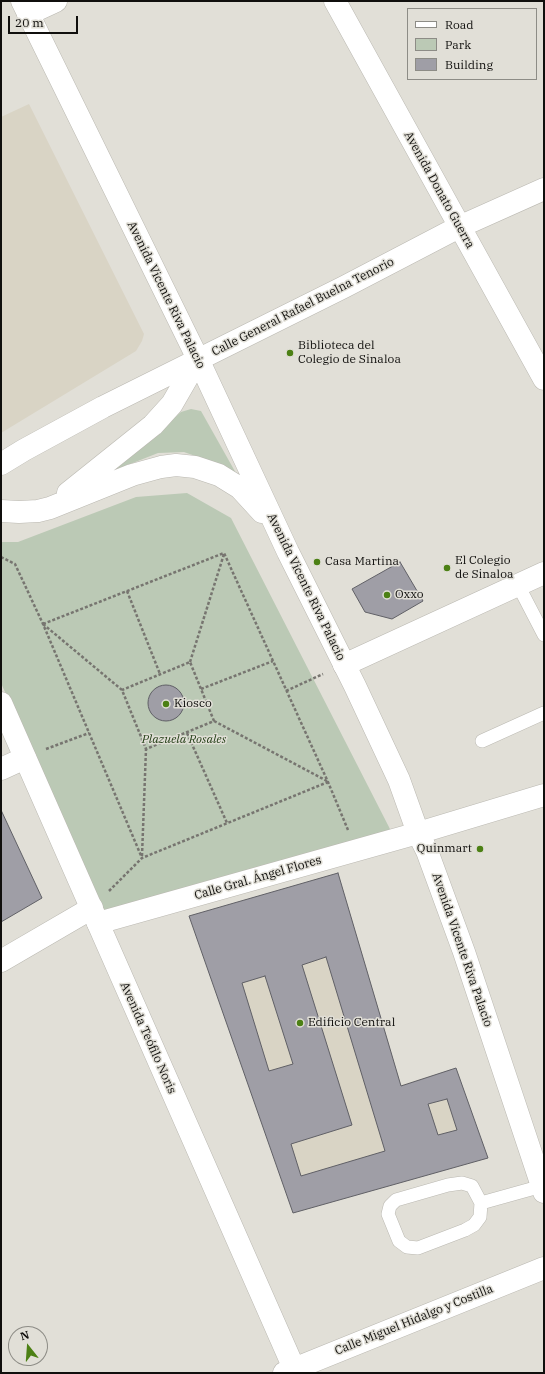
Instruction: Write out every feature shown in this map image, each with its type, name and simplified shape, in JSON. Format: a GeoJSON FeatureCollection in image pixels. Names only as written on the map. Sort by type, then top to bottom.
{"type":"FeatureCollection","features":[{"type":"Feature","properties":{"kind":"main road"},"geometry":{"type":"LineString","coordinates":[[25,7],[56,1]]}},
{"type":"Feature","properties":{"kind":"main road","name":"Avenida Donato Guerra"},"geometry":{"type":"LineString","coordinates":[[335,1],[544,379]]}},
{"type":"Feature","properties":{"kind":"main road","name":"Avenida Vicente Riva Palacio"},"geometry":{"type":"LineString","coordinates":[[25,7],[198,359],[288,552],[399,780],[464,952],[543,1189]]}},
{"type":"Feature","properties":{"kind":"main road","name":"Calle General Rafael Buelna Tenorio"},"geometry":{"type":"LineString","coordinates":[[1,464],[103,407],[344,287],[459,227],[544,189]]}},
{"type":"Feature","properties":{"kind":"main road"},"geometry":{"type":"LineString","coordinates":[[50,508],[153,425],[172,404],[198,359]]}},
{"type":"Feature","properties":{"kind":"main road"},"geometry":{"type":"LineString","coordinates":[[1,511],[38,511],[50,508],[132,475],[161,467],[176,465],[194,467],[219,475],[240,488],[257,506],[288,552]]}},
{"type":"Feature","properties":{"kind":"main road"},"geometry":{"type":"LineString","coordinates":[[344,665],[544,573]]}},
{"type":"Feature","properties":{"kind":"main road","name":"Avenida Teófilo Noris"},"geometry":{"type":"LineString","coordinates":[[1,703],[95,916],[291,1372]]}},
{"type":"Feature","properties":{"kind":"main road"},"geometry":{"type":"LineString","coordinates":[[1,769],[25,758]]}},
{"type":"Feature","properties":{"kind":"main road","name":"Calle Gral. Ángel Flores"},"geometry":{"type":"LineString","coordinates":[[1,961],[95,916],[357,850],[544,795]]}},
{"type":"Feature","properties":{"kind":"main road","name":"Calle Miguel Hidalgo y Costilla"},"geometry":{"type":"LineString","coordinates":[[291,1372],[544,1268]]}},
{"type":"Feature","properties":{"kind":"lane"},"geometry":{"type":"LineString","coordinates":[[518,585],[544,635]]}},
{"type":"Feature","properties":{"kind":"lane"},"geometry":{"type":"LineString","coordinates":[[482,741],[544,714]]}},
{"type":"Feature","properties":{"kind":"lane"},"geometry":{"type":"LineString","coordinates":[[462,1183],[472,1186],[481,1203],[480,1217],[474,1225],[466,1230],[418,1248],[407,1248],[399,1241],[388,1214],[390,1206],[396,1200],[448,1185],[462,1183]]}},
{"type":"Feature","properties":{"kind":"lane"},"geometry":{"type":"LineString","coordinates":[[481,1203],[543,1189]]}},
{"type":"Feature","properties":{"kind":"path"},"geometry":{"type":"LineString","coordinates":[[43,624],[224,553]]}},
{"type":"Feature","properties":{"kind":"path"},"geometry":{"type":"LineString","coordinates":[[224,553],[328,782],[357,850]]}},
{"type":"Feature","properties":{"kind":"path"},"geometry":{"type":"LineString","coordinates":[[224,553],[190,662],[214,721],[328,782]]}},
{"type":"Feature","properties":{"kind":"path"},"geometry":{"type":"LineString","coordinates":[[1,557],[15,564],[43,624],[142,858]]}},
{"type":"Feature","properties":{"kind":"path"},"geometry":{"type":"LineString","coordinates":[[126,591],[160,674]]}},
{"type":"Feature","properties":{"kind":"path"},"geometry":{"type":"LineString","coordinates":[[43,624],[122,690],[146,749],[142,858]]}},
{"type":"Feature","properties":{"kind":"path"},"geometry":{"type":"LineString","coordinates":[[201,689],[273,661]]}},
{"type":"Feature","properties":{"kind":"path"},"geometry":{"type":"LineString","coordinates":[[122,690],[190,662]]}},
{"type":"Feature","properties":{"kind":"path"},"geometry":{"type":"LineString","coordinates":[[286,691],[344,665]]}},
{"type":"Feature","properties":{"kind":"path"},"geometry":{"type":"LineString","coordinates":[[146,749],[214,721]]}},
{"type":"Feature","properties":{"kind":"path"},"geometry":{"type":"LineString","coordinates":[[25,758],[89,732]]}},
{"type":"Feature","properties":{"kind":"path"},"geometry":{"type":"LineString","coordinates":[[187,732],[226,823]]}},
{"type":"Feature","properties":{"kind":"path"},"geometry":{"type":"LineString","coordinates":[[95,916],[142,858],[328,782]]}},
{"type":"Feature","properties":{"kind":"shaded area"},"geometry":{"type":"Polygon","coordinates":[[[29,104],[144,334],[136,351],[1,433],[1,117],[29,104]]]}},
{"type":"Feature","properties":{"kind":"shaded area","name":"Edificio Central"},"geometry":{"type":"Polygon","coordinates":[[[338,873],[401,1085],[456,1068],[488,1158],[293,1213],[189,916],[338,873]]]}},
{"type":"Feature","properties":{"kind":"green space"},"geometry":{"type":"Polygon","coordinates":[[[191,409],[201,411],[237,475],[212,462],[184,452],[158,453],[110,472],[181,412],[191,409]]]}},
{"type":"Feature","properties":{"kind":"green space","name":"Plazuela Rosales"},"geometry":{"type":"Polygon","coordinates":[[[187,493],[231,518],[391,831],[103,914],[1,683],[1,542],[18,542],[136,497],[187,493]]]}},
{"type":"Feature","properties":{"kind":"building","name":"Oxxo"},"geometry":{"type":"Polygon","coordinates":[[[400,562],[423,601],[392,619],[365,612],[352,589],[400,562]]]}},
{"type":"Feature","properties":{"kind":"building","name":"Kiosco"},"geometry":{"type":"Polygon","coordinates":[[[169,685],[179,690],[183,696],[183,710],[179,716],[173,720],[163,721],[153,716],[149,710],[148,700],[153,690],[159,686],[169,685]]]}},
{"type":"Feature","properties":{"kind":"building"},"geometry":{"type":"Polygon","coordinates":[[[1,810],[42,898],[1,922],[1,810]]]}},
{"type":"Feature","properties":{"kind":"building","name":"Edificio Central"},"geometry":{"type":"Polygon","coordinates":[[[338,873],[401,1086],[456,1068],[488,1158],[293,1213],[189,916],[338,873]],[[326,957],[302,965],[352,1125],[291,1144],[301,1176],[385,1151],[326,957]],[[265,976],[242,983],[269,1071],[293,1064],[265,976]],[[447,1099],[428,1104],[438,1135],[457,1130],[447,1099]]]}},
{"type":"Feature","properties":{"kind":"place","name":"Biblioteca del Colegio de Sinaloa"},"geometry":{"type":"Point","coordinates":[290,353]}},
{"type":"Feature","properties":{"kind":"place","name":"Casa Martina"},"geometry":{"type":"Point","coordinates":[317,562]}},
{"type":"Feature","properties":{"kind":"place","name":"El Colegio de Sinaloa"},"geometry":{"type":"Point","coordinates":[447,568]}},
{"type":"Feature","properties":{"kind":"place","name":"Oxxo"},"geometry":{"type":"Point","coordinates":[387,595]}},
{"type":"Feature","properties":{"kind":"place","name":"Kiosco"},"geometry":{"type":"Point","coordinates":[166,704]}},
{"type":"Feature","properties":{"kind":"place","name":"Quinmart"},"geometry":{"type":"Point","coordinates":[480,849]}},
{"type":"Feature","properties":{"kind":"place","name":"Edificio Central"},"geometry":{"type":"Point","coordinates":[300,1023]}}]}
